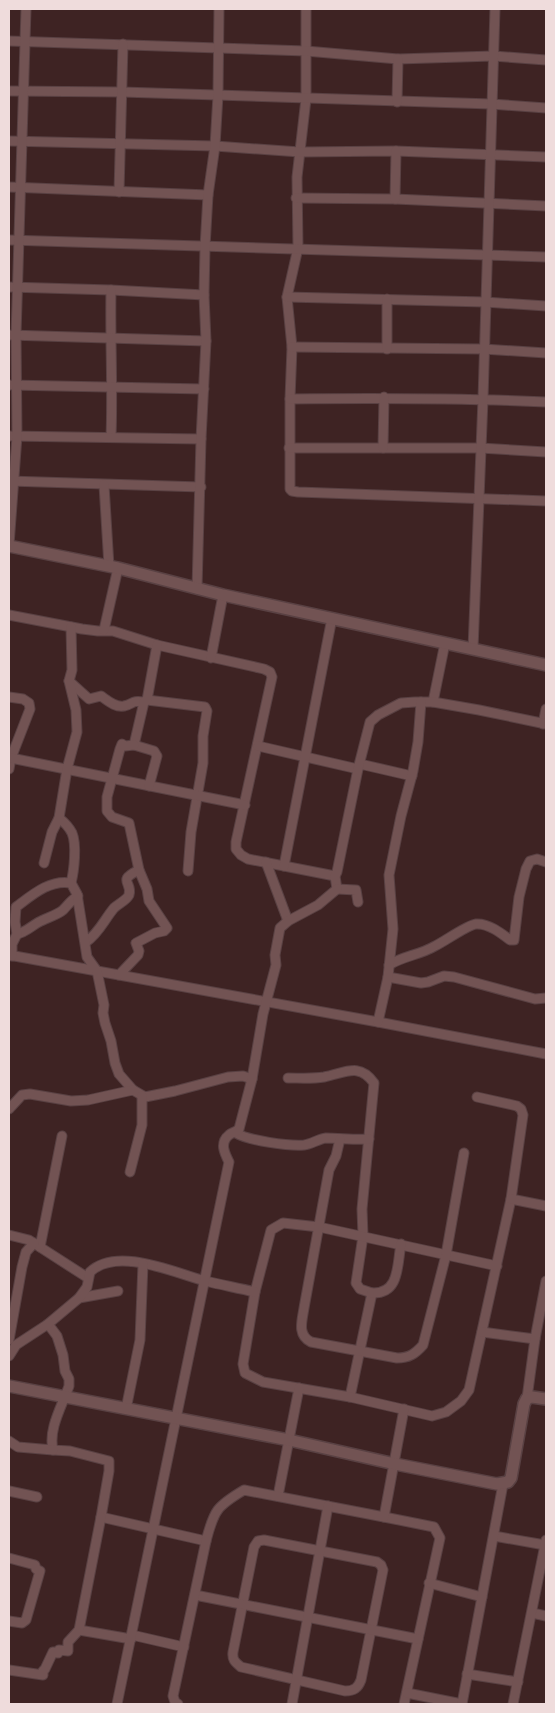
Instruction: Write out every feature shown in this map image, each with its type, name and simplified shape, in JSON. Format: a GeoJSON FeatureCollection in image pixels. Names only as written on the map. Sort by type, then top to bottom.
{"type":"FeatureCollection","features":[{"type":"Feature","properties":{"kind":"street"},"geometry":{"type":"LineString","coordinates":[[26,9],[19,240],[13,287],[13,436],[9,546],[113,567],[222,595],[546,665]]}},
{"type":"Feature","properties":{"kind":"street"},"geometry":{"type":"LineString","coordinates":[[197,588],[206,341],[204,295],[208,195],[215,146],[218,95],[217,48],[219,9]]}},
{"type":"Feature","properties":{"kind":"street"},"geometry":{"type":"LineString","coordinates":[[306,9],[306,99],[296,198],[298,248],[287,297],[292,347],[289,448],[289,484],[292,491],[546,501]]}},
{"type":"Feature","properties":{"kind":"street"},"geometry":{"type":"LineString","coordinates":[[472,649],[483,399],[483,349],[488,254],[495,9]]}},
{"type":"Feature","properties":{"kind":"street"},"geometry":{"type":"LineString","coordinates":[[9,41],[306,52],[398,59],[493,56],[546,60]]}},
{"type":"Feature","properties":{"kind":"street"},"geometry":{"type":"LineString","coordinates":[[119,192],[123,44]]}},
{"type":"Feature","properties":{"kind":"street"},"geometry":{"type":"LineString","coordinates":[[398,59],[398,102]]}},
{"type":"Feature","properties":{"kind":"street"},"geometry":{"type":"LineString","coordinates":[[9,91],[218,95],[491,104],[546,108]]}},
{"type":"Feature","properties":{"kind":"street"},"geometry":{"type":"LineString","coordinates":[[9,141],[215,146],[300,152],[396,151],[546,157]]}},
{"type":"Feature","properties":{"kind":"street"},"geometry":{"type":"LineString","coordinates":[[395,199],[396,151]]}},
{"type":"Feature","properties":{"kind":"street"},"geometry":{"type":"LineString","coordinates":[[9,187],[208,195]]}},
{"type":"Feature","properties":{"kind":"street"},"geometry":{"type":"LineString","coordinates":[[296,198],[395,199],[546,206]]}},
{"type":"Feature","properties":{"kind":"street"},"geometry":{"type":"LineString","coordinates":[[9,240],[546,257]]}},
{"type":"Feature","properties":{"kind":"street"},"geometry":{"type":"LineString","coordinates":[[13,287],[204,295]]}},
{"type":"Feature","properties":{"kind":"street"},"geometry":{"type":"LineString","coordinates":[[111,290],[110,338],[113,387],[111,437]]}},
{"type":"Feature","properties":{"kind":"street"},"geometry":{"type":"LineString","coordinates":[[287,297],[485,302],[546,306]]}},
{"type":"Feature","properties":{"kind":"street"},"geometry":{"type":"LineString","coordinates":[[387,300],[387,349]]}},
{"type":"Feature","properties":{"kind":"street"},"geometry":{"type":"LineString","coordinates":[[12,335],[206,341]]}},
{"type":"Feature","properties":{"kind":"street"},"geometry":{"type":"LineString","coordinates":[[292,347],[483,349],[546,353]]}},
{"type":"Feature","properties":{"kind":"street"},"geometry":{"type":"LineString","coordinates":[[12,385],[204,389]]}},
{"type":"Feature","properties":{"kind":"street"},"geometry":{"type":"LineString","coordinates":[[290,399],[384,397],[546,402]]}},
{"type":"Feature","properties":{"kind":"street"},"geometry":{"type":"LineString","coordinates":[[383,448],[384,397]]}},
{"type":"Feature","properties":{"kind":"street"},"geometry":{"type":"LineString","coordinates":[[13,436],[201,439]]}},
{"type":"Feature","properties":{"kind":"street"},"geometry":{"type":"LineString","coordinates":[[289,448],[480,448],[546,452]]}},
{"type":"Feature","properties":{"kind":"street"},"geometry":{"type":"LineString","coordinates":[[11,481],[201,487]]}},
{"type":"Feature","properties":{"kind":"street"},"geometry":{"type":"LineString","coordinates":[[104,485],[113,567],[104,630]]}},
{"type":"Feature","properties":{"kind":"street"},"geometry":{"type":"LineString","coordinates":[[211,658],[222,595]]}},
{"type":"Feature","properties":{"kind":"street"},"geometry":{"type":"LineString","coordinates":[[9,615],[72,627],[113,631],[158,645],[264,669],[270,672],[272,677],[236,849],[248,859],[335,876]]}},
{"type":"Feature","properties":{"kind":"street"},"geometry":{"type":"LineString","coordinates":[[284,866],[332,618]]}},
{"type":"Feature","properties":{"kind":"street"},"geometry":{"type":"LineString","coordinates":[[44,863],[52,832],[59,818],[67,769],[77,732],[76,710],[69,681],[72,670],[72,627]]}},
{"type":"Feature","properties":{"kind":"street"},"geometry":{"type":"LineString","coordinates":[[433,702],[444,643]]}},
{"type":"Feature","properties":{"kind":"street"},"geometry":{"type":"LineString","coordinates":[[134,745],[158,645]]}},
{"type":"Feature","properties":{"kind":"street"},"geometry":{"type":"LineString","coordinates":[[69,681],[89,700],[101,696],[114,705],[125,706],[134,701],[146,701],[205,707],[207,711],[203,736],[203,763],[191,832],[188,871]]}},
{"type":"Feature","properties":{"kind":"street"},"geometry":{"type":"LineString","coordinates":[[9,696],[29,703],[30,709],[11,758],[9,769]]}},
{"type":"Feature","properties":{"kind":"street"},"geometry":{"type":"LineString","coordinates":[[378,1022],[388,977],[393,929],[389,875],[401,816],[412,776],[418,742],[421,702]]}},
{"type":"Feature","properties":{"kind":"street"},"geometry":{"type":"LineString","coordinates":[[337,889],[335,876],[370,722],[374,717],[401,703],[433,702],[545,724],[546,709]]}},
{"type":"Feature","properties":{"kind":"street"},"geometry":{"type":"LineString","coordinates":[[119,975],[138,954],[136,943],[167,928],[149,901],[148,889],[139,870],[129,823],[112,817],[107,811],[108,797],[122,744],[125,746],[134,745],[154,751],[157,756],[149,786]]}},
{"type":"Feature","properties":{"kind":"street"},"geometry":{"type":"LineString","coordinates":[[258,746],[412,776]]}},
{"type":"Feature","properties":{"kind":"street"},"geometry":{"type":"LineString","coordinates":[[11,758],[245,805]]}},
{"type":"Feature","properties":{"kind":"street"},"geometry":{"type":"LineString","coordinates":[[59,818],[71,831],[74,841],[74,872],[71,883]]}},
{"type":"Feature","properties":{"kind":"street"},"geometry":{"type":"LineString","coordinates":[[389,965],[405,957],[418,955],[474,924],[485,925],[510,940],[514,940],[519,897],[526,869],[533,859],[546,862]]}},
{"type":"Feature","properties":{"kind":"street"},"geometry":{"type":"LineString","coordinates":[[266,862],[288,920]]}},
{"type":"Feature","properties":{"kind":"street"},"geometry":{"type":"LineString","coordinates":[[86,942],[95,935],[115,908],[128,897],[126,880],[128,876],[139,870]]}},
{"type":"Feature","properties":{"kind":"street"},"geometry":{"type":"LineString","coordinates":[[252,1079],[243,1076],[228,1077],[155,1096],[142,1096],[133,1090],[118,1074],[105,1023],[104,1004],[97,971],[87,957],[86,942],[75,888],[71,883],[64,882],[46,887],[16,907],[15,922],[17,934],[12,944],[10,956],[97,971],[119,975],[267,1003],[378,1022],[546,1054]]}},
{"type":"Feature","properties":{"kind":"street"},"geometry":{"type":"LineString","coordinates":[[117,1704],[229,1162],[223,1148],[224,1143],[229,1135],[236,1133],[239,1129],[252,1079],[259,1034],[276,965],[275,955],[280,928],[288,920],[318,905],[337,889],[356,890],[358,902]]}},
{"type":"Feature","properties":{"kind":"street"},"geometry":{"type":"LineString","coordinates":[[17,934],[24,933],[40,921],[57,914],[78,896]]}},
{"type":"Feature","properties":{"kind":"street"},"geometry":{"type":"LineString","coordinates":[[388,977],[428,982],[444,976],[535,999],[546,998]]}},
{"type":"Feature","properties":{"kind":"street"},"geometry":{"type":"LineString","coordinates":[[288,1078],[325,1076],[340,1071],[352,1070],[366,1073],[374,1084],[362,1209],[363,1236],[356,1283],[360,1289],[372,1293],[384,1292],[391,1287],[394,1281],[400,1244]]}},
{"type":"Feature","properties":{"kind":"street"},"geometry":{"type":"LineString","coordinates":[[9,1109],[22,1095],[30,1094],[72,1101],[88,1100],[133,1090]]}},
{"type":"Feature","properties":{"kind":"street"},"geometry":{"type":"LineString","coordinates":[[130,1172],[142,1125],[142,1096]]}},
{"type":"Feature","properties":{"kind":"street"},"geometry":{"type":"LineString","coordinates":[[477,1097],[517,1106],[521,1109],[523,1115],[511,1199],[497,1266],[469,1390],[461,1401],[446,1412],[432,1416],[350,1397],[264,1382],[245,1373],[243,1364],[255,1292],[271,1230],[277,1225],[283,1223],[319,1227],[497,1266]]}},
{"type":"Feature","properties":{"kind":"street"},"geometry":{"type":"LineString","coordinates":[[236,1133],[279,1144],[294,1145],[313,1144],[322,1139],[369,1139]]}},
{"type":"Feature","properties":{"kind":"street"},"geometry":{"type":"LineString","coordinates":[[9,1340],[22,1267],[26,1252],[37,1245],[62,1136]]}},
{"type":"Feature","properties":{"kind":"street"},"geometry":{"type":"LineString","coordinates":[[340,1139],[336,1156],[329,1170],[304,1308],[301,1327],[302,1334],[305,1339],[311,1342],[405,1358],[415,1354],[423,1345],[446,1255],[464,1153]]}},
{"type":"Feature","properties":{"kind":"street"},"geometry":{"type":"LineString","coordinates":[[511,1199],[546,1206]]}},
{"type":"Feature","properties":{"kind":"street"},"geometry":{"type":"LineString","coordinates":[[9,1235],[23,1237],[88,1278]]}},
{"type":"Feature","properties":{"kind":"street"},"geometry":{"type":"LineString","coordinates":[[9,1354],[16,1345],[48,1324],[79,1298],[87,1287],[90,1272],[100,1264],[120,1261],[143,1264],[173,1270],[204,1281],[255,1292]]}},
{"type":"Feature","properties":{"kind":"street"},"geometry":{"type":"LineString","coordinates":[[126,1409],[140,1340],[143,1264]]}},
{"type":"Feature","properties":{"kind":"street"},"geometry":{"type":"LineString","coordinates":[[9,1386],[289,1440],[472,1480],[503,1484],[511,1478],[524,1404],[527,1398],[535,1339],[546,1288]]}},
{"type":"Feature","properties":{"kind":"street"},"geometry":{"type":"LineString","coordinates":[[79,1298],[118,1291]]}},
{"type":"Feature","properties":{"kind":"street"},"geometry":{"type":"LineString","coordinates":[[350,1397],[372,1293]]}},
{"type":"Feature","properties":{"kind":"street"},"geometry":{"type":"LineString","coordinates":[[48,1324],[56,1336],[63,1355],[65,1371],[69,1379],[65,1397],[53,1430],[51,1441],[53,1450]]}},
{"type":"Feature","properties":{"kind":"street"},"geometry":{"type":"LineString","coordinates":[[482,1332],[535,1339]]}},
{"type":"Feature","properties":{"kind":"street"},"geometry":{"type":"LineString","coordinates":[[278,1496],[299,1388]]}},
{"type":"Feature","properties":{"kind":"street"},"geometry":{"type":"LineString","coordinates":[[527,1398],[546,1399]]}},
{"type":"Feature","properties":{"kind":"street"},"geometry":{"type":"LineString","coordinates":[[384,1517],[404,1409]]}},
{"type":"Feature","properties":{"kind":"street"},"geometry":{"type":"LineString","coordinates":[[9,1441],[18,1447],[70,1452],[107,1459],[109,1460],[110,1471],[79,1630],[68,1642],[68,1651],[53,1652],[45,1669],[42,1671],[43,1675],[9,1670]]}},
{"type":"Feature","properties":{"kind":"street"},"geometry":{"type":"LineString","coordinates":[[407,1693],[462,1704],[503,1484]]}},
{"type":"Feature","properties":{"kind":"street"},"geometry":{"type":"LineString","coordinates":[[178,1704],[173,1696],[211,1521],[217,1508],[244,1490],[434,1527],[440,1538],[404,1704]]}},
{"type":"Feature","properties":{"kind":"street"},"geometry":{"type":"LineString","coordinates":[[9,1491],[37,1497]]}},
{"type":"Feature","properties":{"kind":"street"},"geometry":{"type":"LineString","coordinates":[[292,1704],[328,1506]]}},
{"type":"Feature","properties":{"kind":"street"},"geometry":{"type":"LineString","coordinates":[[101,1517],[206,1541]]}},
{"type":"Feature","properties":{"kind":"street"},"geometry":{"type":"LineString","coordinates":[[494,1536],[546,1542],[514,1704]]}},
{"type":"Feature","properties":{"kind":"street"},"geometry":{"type":"LineString","coordinates":[[264,1540],[320,1550],[377,1562],[384,1570],[361,1680],[353,1691],[345,1691],[241,1667],[232,1658],[254,1547],[258,1541],[264,1540]]}},
{"type":"Feature","properties":{"kind":"street"},"geometry":{"type":"LineString","coordinates":[[9,1558],[35,1565],[36,1569],[40,1571],[26,1620],[22,1623],[9,1621]]}},
{"type":"Feature","properties":{"kind":"street"},"geometry":{"type":"LineString","coordinates":[[429,1583],[482,1597]]}},
{"type":"Feature","properties":{"kind":"street"},"geometry":{"type":"LineString","coordinates":[[195,1595],[418,1639]]}},
{"type":"Feature","properties":{"kind":"street"},"geometry":{"type":"LineString","coordinates":[[532,1613],[546,1616]]}},
{"type":"Feature","properties":{"kind":"street"},"geometry":{"type":"LineString","coordinates":[[79,1630],[184,1647]]}},
{"type":"Feature","properties":{"kind":"street"},"geometry":{"type":"LineString","coordinates":[[467,1674],[518,1682]]}}]}
